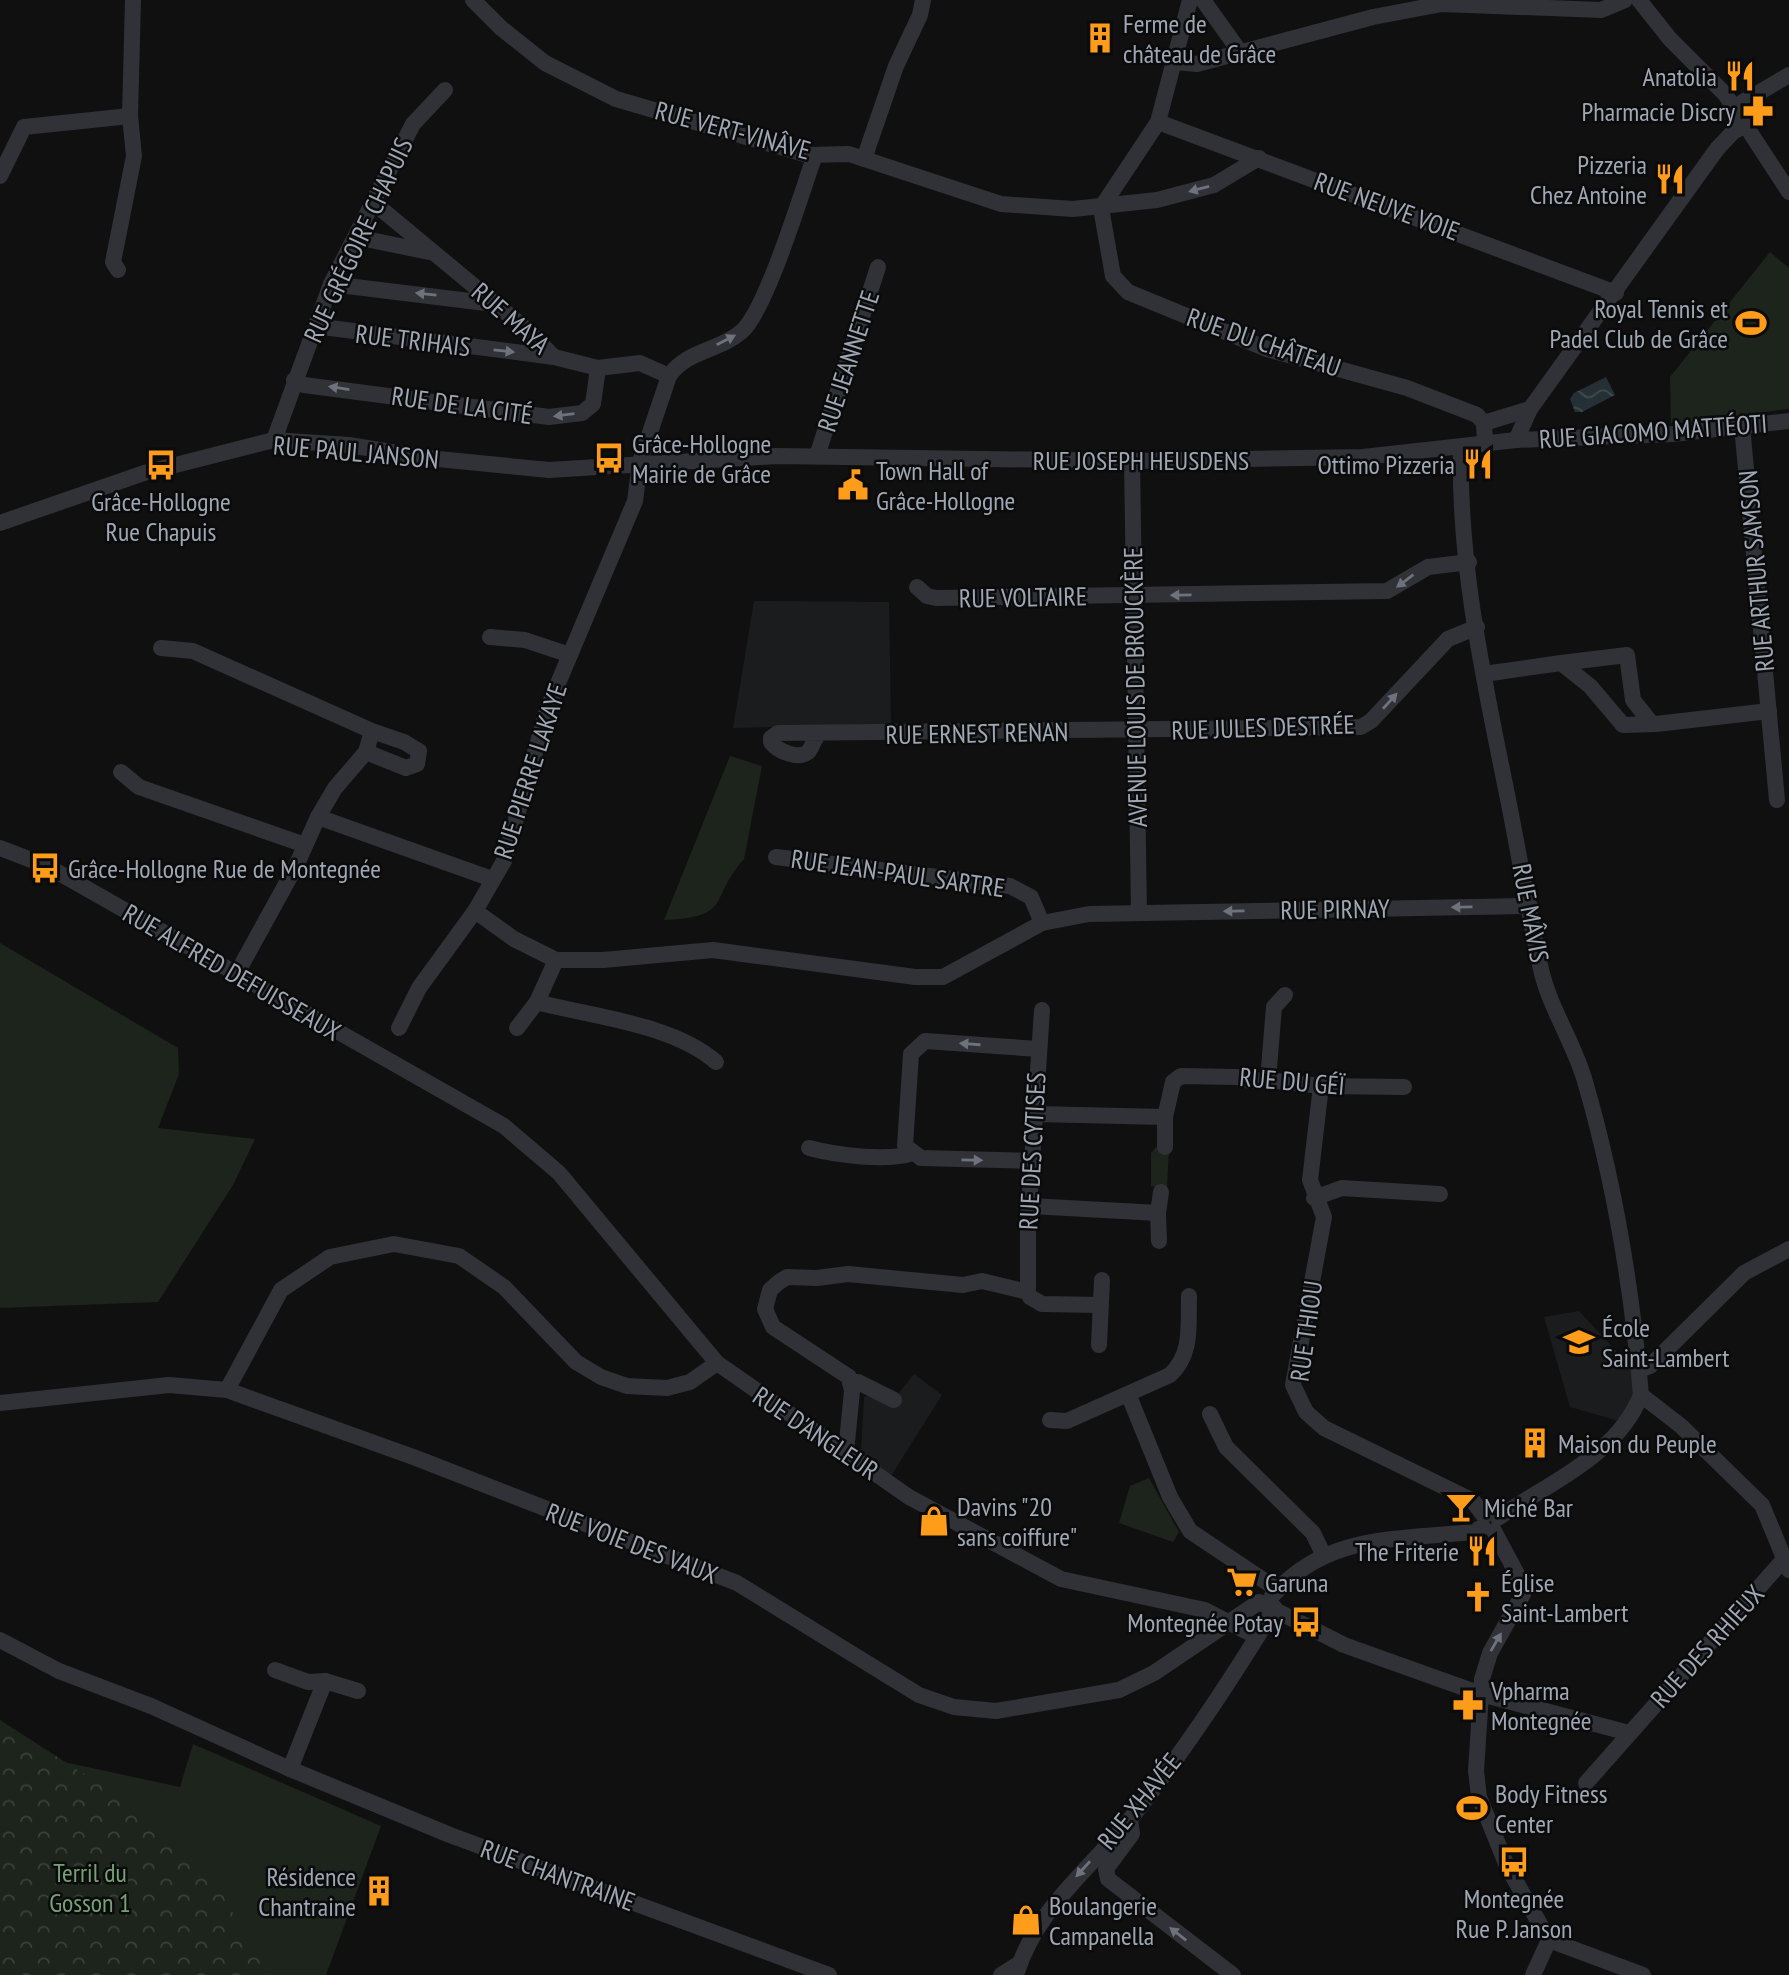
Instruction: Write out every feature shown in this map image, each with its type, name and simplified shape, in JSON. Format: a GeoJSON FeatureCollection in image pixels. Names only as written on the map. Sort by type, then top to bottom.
{"type":"FeatureCollection","features":[{"type":"Feature","properties":{"kind":"street"},"geometry":{"type":"LineString","coordinates":[[118,270],[113,262],[134,156],[131,116],[133,0]]}},
{"type":"Feature","properties":{"kind":"street","name":"RUE VERT-VINÂVE"},"geometry":{"type":"LineString","coordinates":[[473,0],[501,29],[545,62],[616,99],[808,155],[849,154],[1001,204],[1073,209],[1157,200],[1214,185],[1259,158]]}},
{"type":"Feature","properties":{"kind":"street"},"geometry":{"type":"LineString","coordinates":[[864,159],[896,66],[920,15],[923,0]]}},
{"type":"Feature","properties":{"kind":"street"},"geometry":{"type":"LineString","coordinates":[[1101,208],[1158,122],[1190,0]]}},
{"type":"Feature","properties":{"kind":"street"},"geometry":{"type":"LineString","coordinates":[[1203,0],[1240,52]]}},
{"type":"Feature","properties":{"kind":"street"},"geometry":{"type":"LineString","coordinates":[[1175,62],[1198,64],[1373,17],[1442,4],[1601,10],[1625,0]]}},
{"type":"Feature","properties":{"kind":"street"},"geometry":{"type":"LineString","coordinates":[[1639,0],[1670,39],[1725,94],[1789,192]]}},
{"type":"Feature","properties":{"kind":"street"},"geometry":{"type":"LineString","coordinates":[[1733,108],[1789,75]]}},
{"type":"Feature","properties":{"kind":"street","name":"RUE GRÉGOIRE CHAPUIS"},"geometry":{"type":"LineString","coordinates":[[274,440],[331,284],[413,124],[445,90]]}},
{"type":"Feature","properties":{"kind":"street"},"geometry":{"type":"LineString","coordinates":[[0,176],[24,127],[131,116]]}},
{"type":"Feature","properties":{"kind":"street","name":"RUE NEUVE VOIE"},"geometry":{"type":"LineString","coordinates":[[1158,122],[1616,293]]}},
{"type":"Feature","properties":{"kind":"street"},"geometry":{"type":"LineString","coordinates":[[1516,440],[1530,409],[1717,149],[1732,132],[1744,126]]}},
{"type":"Feature","properties":{"kind":"street"},"geometry":{"type":"LineString","coordinates":[[669,376],[676,366],[690,356],[741,332],[760,306],[816,155]]}},
{"type":"Feature","properties":{"kind":"street","name":"RUE MAYA"},"geometry":{"type":"LineString","coordinates":[[374,203],[554,357],[598,368],[640,363],[669,376]]}},
{"type":"Feature","properties":{"kind":"street","name":"RUE DU CHÂTEAU"},"geometry":{"type":"LineString","coordinates":[[1101,208],[1113,276],[1128,292],[1267,349],[1407,388],[1477,415],[1484,423]]}},
{"type":"Feature","properties":{"kind":"street"},"geometry":{"type":"LineString","coordinates":[[356,237],[436,254]]}},
{"type":"Feature","properties":{"kind":"street","name":"RUE JEANNETTE"},"geometry":{"type":"LineString","coordinates":[[817,456],[878,267]]}},
{"type":"Feature","properties":{"kind":"street"},"geometry":{"type":"LineString","coordinates":[[331,284],[494,304]]}},
{"type":"Feature","properties":{"kind":"street","name":"RUE TRIHAIS"},"geometry":{"type":"LineString","coordinates":[[314,326],[554,357]]}},
{"type":"Feature","properties":{"kind":"street","name":"RUE DE LA CITÉ"},"geometry":{"type":"LineString","coordinates":[[294,380],[304,385],[550,417],[582,413],[593,404],[598,368]]}},
{"type":"Feature","properties":{"kind":"street","name":"RUE PIERRE LAKAYE"},"geometry":{"type":"LineString","coordinates":[[399,1028],[419,988],[475,911],[504,861],[548,707],[635,501],[640,462],[669,376]]}},
{"type":"Feature","properties":{"kind":"street"},"geometry":{"type":"LineString","coordinates":[[1485,443],[1484,423],[1530,409]]}},
{"type":"Feature","properties":{"kind":"street","name":"RUE GIACOMO MATTÉOTI"},"geometry":{"type":"LineString","coordinates":[[1516,440],[1673,434],[1789,421]]}},
{"type":"Feature","properties":{"kind":"street","name":"RUE ARTHUR SAMSON"},"geometry":{"type":"LineString","coordinates":[[1742,426],[1777,800]]}},
{"type":"Feature","properties":{"kind":"street","name":"RUE PAUL JANSON"},"geometry":{"type":"LineString","coordinates":[[0,523],[144,474],[274,440],[349,445],[428,458],[549,470],[640,462]]}},
{"type":"Feature","properties":{"kind":"street","name":"RUE JOSEPH HEUSDENS"},"geometry":{"type":"LineString","coordinates":[[640,462],[817,456],[1132,461],[1363,457],[1516,440]]}},
{"type":"Feature","properties":{"kind":"street","name":"RUE MÂVIS"},"geometry":{"type":"LineString","coordinates":[[1461,448],[1461,484],[1484,674],[1540,966],[1556,1017],[1583,1075],[1598,1132],[1620,1234],[1641,1395]]}},
{"type":"Feature","properties":{"kind":"street","name":"AVENUE LOUIS DE BROUCKÈRE"},"geometry":{"type":"LineString","coordinates":[[1132,461],[1139,913]]}},
{"type":"Feature","properties":{"kind":"street","name":"RUE VOLTAIRE"},"geometry":{"type":"LineString","coordinates":[[917,587],[928,596],[936,598],[1387,591],[1428,567],[1469,562]]}},
{"type":"Feature","properties":{"kind":"street","name":"RUE JULES DESTRÉE"},"geometry":{"type":"LineString","coordinates":[[1136,731],[1361,727],[1371,721],[1448,639],[1477,627]]}},
{"type":"Feature","properties":{"kind":"street","name":"RUE PIERRE LAKAYE"},"geometry":{"type":"LineString","coordinates":[[490,637],[525,640],[570,655]]}},
{"type":"Feature","properties":{"kind":"street"},"geometry":{"type":"LineString","coordinates":[[161,648],[193,651],[372,731],[404,742],[419,751],[417,764],[406,768],[366,752]]}},
{"type":"Feature","properties":{"kind":"street"},"geometry":{"type":"LineString","coordinates":[[1484,674],[1627,655],[1633,700],[1652,724]]}},
{"type":"Feature","properties":{"kind":"street"},"geometry":{"type":"LineString","coordinates":[[1590,686],[1593,670],[1605,658]]}},
{"type":"Feature","properties":{"kind":"street"},"geometry":{"type":"LineString","coordinates":[[1561,663],[1590,686],[1623,725],[1769,710]]}},
{"type":"Feature","properties":{"kind":"street"},"geometry":{"type":"LineString","coordinates":[[1606,707],[1621,708],[1633,700]]}},
{"type":"Feature","properties":{"kind":"street"},"geometry":{"type":"LineString","coordinates":[[237,973],[296,866],[318,817],[335,788],[366,752],[372,731]]}},
{"type":"Feature","properties":{"kind":"street","name":"RUE ERNEST RENAN"},"geometry":{"type":"LineString","coordinates":[[818,735],[1136,731]]}},
{"type":"Feature","properties":{"kind":"street"},"geometry":{"type":"LineString","coordinates":[[121,772],[139,787],[305,845]]}},
{"type":"Feature","properties":{"kind":"street"},"geometry":{"type":"LineString","coordinates":[[318,817],[492,879]]}},
{"type":"Feature","properties":{"kind":"street","name":"RUE ALFRED DEFUISSEAUX"},"geometry":{"type":"LineString","coordinates":[[0,848],[47,866],[460,1102]]}},
{"type":"Feature","properties":{"kind":"street","name":"RUE JEAN-PAUL SARTRE"},"geometry":{"type":"LineString","coordinates":[[776,857],[1010,886],[1031,897],[1042,923]]}},
{"type":"Feature","properties":{"kind":"street","name":"RUE PIRNAY"},"geometry":{"type":"LineString","coordinates":[[556,960],[603,960],[713,950],[915,977],[943,977],[1042,923],[1089,914],[1530,906]]}},
{"type":"Feature","properties":{"kind":"street"},"geometry":{"type":"LineString","coordinates":[[475,911],[514,939],[556,960],[537,1002],[517,1028]]}},
{"type":"Feature","properties":{"kind":"street"},"geometry":{"type":"LineString","coordinates":[[1268,1080],[1275,1007],[1284,995]]}},
{"type":"Feature","properties":{"kind":"street"},"geometry":{"type":"LineString","coordinates":[[537,1002],[653,1030],[699,1046],[716,1062]]}},
{"type":"Feature","properties":{"kind":"street","name":"RUE DES CYTISES"},"geometry":{"type":"LineString","coordinates":[[1028,1292],[1027,1233],[1031,1206],[1042,1010]]}},
{"type":"Feature","properties":{"kind":"street"},"geometry":{"type":"LineString","coordinates":[[1032,1161],[921,1158],[905,1146],[911,1054],[918,1045],[925,1041],[1038,1049]]}},
{"type":"Feature","properties":{"kind":"street","name":"RUE DU GÉÏ"},"geometry":{"type":"LineString","coordinates":[[1165,1117],[1173,1082],[1181,1076],[1193,1074],[1321,1086],[1404,1087]]}},
{"type":"Feature","properties":{"kind":"street","name":"RUE THIOU"},"geometry":{"type":"LineString","coordinates":[[1321,1086],[1310,1180],[1314,1198],[1324,1217],[1293,1385],[1306,1412],[1324,1428],[1474,1501],[1490,1523]]}},
{"type":"Feature","properties":{"kind":"street","name":"RUE D'ANGLEUR"},"geometry":{"type":"LineString","coordinates":[[460,1102],[504,1126],[559,1173],[717,1363],[909,1497],[1061,1579],[1085,1587],[1185,1604],[1255,1636]]}},
{"type":"Feature","properties":{"kind":"street"},"geometry":{"type":"LineString","coordinates":[[1035,1114],[1165,1117],[1165,1147]]}},
{"type":"Feature","properties":{"kind":"street"},"geometry":{"type":"LineString","coordinates":[[809,1149],[829,1153],[903,1157],[913,1153]]}},
{"type":"Feature","properties":{"kind":"street"},"geometry":{"type":"LineString","coordinates":[[1314,1198],[1342,1188],[1440,1194]]}},
{"type":"Feature","properties":{"kind":"street"},"geometry":{"type":"LineString","coordinates":[[1159,1241],[1158,1213],[1161,1192]]}},
{"type":"Feature","properties":{"kind":"street"},"geometry":{"type":"LineString","coordinates":[[1031,1206],[1158,1213]]}},
{"type":"Feature","properties":{"kind":"street"},"geometry":{"type":"LineString","coordinates":[[227,1390],[282,1290],[330,1257],[394,1244],[459,1256],[505,1287],[576,1362],[601,1377],[627,1386],[667,1388],[690,1382],[717,1363]]}},
{"type":"Feature","properties":{"kind":"street"},"geometry":{"type":"LineString","coordinates":[[1639,1370],[1650,1366],[1744,1273],[1789,1249]]}},
{"type":"Feature","properties":{"kind":"street"},"geometry":{"type":"LineString","coordinates":[[846,1452],[852,1391],[849,1377],[773,1327],[765,1309],[770,1290],[787,1277],[880,1275],[902,1282],[963,1285],[982,1281],[1028,1292],[1030,1297],[1042,1304],[1100,1305]]}},
{"type":"Feature","properties":{"kind":"street"},"geometry":{"type":"LineString","coordinates":[[1099,1345],[1102,1280]]}},
{"type":"Feature","properties":{"kind":"street"},"geometry":{"type":"LineString","coordinates":[[1050,1420],[1067,1421],[1129,1396],[1170,1375],[1184,1358],[1188,1348],[1189,1296]]}},
{"type":"Feature","properties":{"kind":"street"},"geometry":{"type":"LineString","coordinates":[[850,1382],[858,1382],[894,1400]]}},
{"type":"Feature","properties":{"kind":"street","name":"RUE VOIE DES VAUX"},"geometry":{"type":"LineString","coordinates":[[0,1403],[169,1385],[227,1390],[416,1458],[737,1583],[919,1695],[954,1707],[996,1711],[1119,1690],[1154,1673],[1231,1623],[1267,1605]]}},
{"type":"Feature","properties":{"kind":"street"},"geometry":{"type":"LineString","coordinates":[[1629,1733],[1481,1695],[1344,1645],[1267,1605],[1278,1590],[1324,1556],[1356,1544],[1386,1538],[1472,1532],[1490,1523],[1555,1485],[1589,1458],[1633,1416],[1641,1395],[1681,1426],[1762,1505],[1787,1564]]}},
{"type":"Feature","properties":{"kind":"street"},"geometry":{"type":"LineString","coordinates":[[1129,1396],[1170,1497],[1190,1531],[1278,1590]]}},
{"type":"Feature","properties":{"kind":"street"},"geometry":{"type":"LineString","coordinates":[[1210,1414],[1226,1447],[1313,1533],[1324,1556]]}},
{"type":"Feature","properties":{"kind":"street"},"geometry":{"type":"LineString","coordinates":[[1490,1523],[1517,1574],[1523,1594],[1490,1653],[1482,1679],[1476,1771],[1479,1797],[1507,1866],[1549,1940],[1643,1975]]}},
{"type":"Feature","properties":{"kind":"street","name":"RUE DES RHIEUX"},"geometry":{"type":"LineString","coordinates":[[1586,1783],[1629,1733],[1787,1564]]}},
{"type":"Feature","properties":{"kind":"street","name":"RUE XHAVÉE"},"geometry":{"type":"LineString","coordinates":[[1018,1969],[1048,1910],[1130,1820],[1236,1672],[1255,1636],[1267,1605]]}},
{"type":"Feature","properties":{"kind":"street","name":"RUE CHANTRAINE"},"geometry":{"type":"LineString","coordinates":[[0,1640],[59,1671],[151,1706],[290,1769],[450,1835],[822,1974]]}},
{"type":"Feature","properties":{"kind":"street"},"geometry":{"type":"LineString","coordinates":[[275,1670],[308,1682],[325,1681],[358,1691]]}},
{"type":"Feature","properties":{"kind":"street"},"geometry":{"type":"LineString","coordinates":[[290,1769],[325,1681]]}},
{"type":"Feature","properties":{"kind":"street"},"geometry":{"type":"LineString","coordinates":[[1130,1820],[1132,1834],[1106,1869],[1108,1879],[1233,1975]]}},
{"type":"Feature","properties":{"kind":"street"},"geometry":{"type":"LineString","coordinates":[[1533,1975],[1549,1940]]}},
{"type":"Feature","properties":{"kind":"street"},"geometry":{"type":"LineString","coordinates":[[1000,1975],[1018,1969]]}},
{"type":"Feature","properties":{"kind":"shaded area"},"geometry":{"type":"Polygon","coordinates":[[[754,601],[889,602],[891,724],[733,728],[754,601]]]}},
{"type":"Feature","properties":{"kind":"shaded area","name":"École Saint-Lambert"},"geometry":{"type":"Polygon","coordinates":[[[1579,1311],[1630,1366],[1637,1389],[1619,1421],[1570,1407],[1544,1317],[1579,1311]]]}},
{"type":"Feature","properties":{"kind":"shaded area"},"geometry":{"type":"Polygon","coordinates":[[[914,1374],[942,1395],[891,1476],[861,1453],[864,1397],[875,1394],[891,1403],[914,1374]]]}},
{"type":"Feature","properties":{"kind":"green space","name":"Royal Tennis et Padel Club de Grâce"},"geometry":{"type":"Polygon","coordinates":[[[1770,252],[1789,268],[1789,409],[1716,420],[1671,423],[1670,377],[1770,252]]]}},
{"type":"Feature","properties":{"kind":"green space"},"geometry":{"type":"Polygon","coordinates":[[[730,756],[762,766],[744,859],[711,910],[701,915],[664,920],[730,756]]]}},
{"type":"Feature","properties":{"kind":"green space"},"geometry":{"type":"Polygon","coordinates":[[[0,943],[178,1048],[179,1074],[158,1128],[255,1139],[233,1185],[158,1302],[0,1308],[0,943]]]}},
{"type":"Feature","properties":{"kind":"green space"},"geometry":{"type":"Polygon","coordinates":[[[1156,1147],[1169,1148],[1167,1189],[1151,1186],[1151,1153],[1156,1147]]]}},
{"type":"Feature","properties":{"kind":"green space"},"geometry":{"type":"Polygon","coordinates":[[[1149,1478],[1179,1532],[1173,1542],[1119,1523],[1130,1486],[1149,1478]]]}},
{"type":"Feature","properties":{"kind":"green space","name":"Terril du Gosson 1"},"geometry":{"type":"Polygon","coordinates":[[[0,1720],[129,1803],[222,1894],[268,1975],[0,1975],[0,1720]]]}},
{"type":"Feature","properties":{"kind":"green space"},"geometry":{"type":"Polygon","coordinates":[[[0,1729],[41,1757],[180,1787],[193,1744],[381,1826],[326,1975],[0,1975],[0,1729]]]}},
{"type":"Feature","properties":{"kind":"water"},"geometry":{"type":"Polygon","coordinates":[[[1606,377],[1615,395],[1582,412],[1575,412],[1570,399],[1574,393],[1606,377]]]}},
{"type":"Feature","properties":{"kind":"place","name":"Ferme de château de Grâce"},"geometry":{"type":"Point","coordinates":[1100,38]}},
{"type":"Feature","properties":{"kind":"place","name":"Anatolia"},"geometry":{"type":"Point","coordinates":[1740,76]}},
{"type":"Feature","properties":{"kind":"place","name":"Pharmacie Discry"},"geometry":{"type":"Point","coordinates":[1758,111]}},
{"type":"Feature","properties":{"kind":"place","name":"Pizzeria Chez Antoine"},"geometry":{"type":"Point","coordinates":[1670,179]}},
{"type":"Feature","properties":{"kind":"place","name":"Royal Tennis et Padel Club de Grâce"},"geometry":{"type":"Point","coordinates":[1751,323]}},
{"type":"Feature","properties":{"kind":"place","name":"Grâce-Hollogne Mairie de Grâce"},"geometry":{"type":"Point","coordinates":[609,458]}},
{"type":"Feature","properties":{"kind":"place","name":"Ottimo Pizzeria"},"geometry":{"type":"Point","coordinates":[1478,464]}},
{"type":"Feature","properties":{"kind":"place","name":"Grâce-Hollogne Rue Chapuis"},"geometry":{"type":"Point","coordinates":[161,465]}},
{"type":"Feature","properties":{"kind":"place","name":"Town Hall of Grâce-Hollogne"},"geometry":{"type":"Point","coordinates":[853,485]}},
{"type":"Feature","properties":{"kind":"place","name":"Grâce-Hollogne Rue de Montegnée"},"geometry":{"type":"Point","coordinates":[45,868]}},
{"type":"Feature","properties":{"kind":"place","name":"École Saint-Lambert"},"geometry":{"type":"Point","coordinates":[1579,1342]}},
{"type":"Feature","properties":{"kind":"place","name":"Maison du Peuple"},"geometry":{"type":"Point","coordinates":[1535,1443]}},
{"type":"Feature","properties":{"kind":"place","name":"Miché Bar"},"geometry":{"type":"Point","coordinates":[1461,1507]}},
{"type":"Feature","properties":{"kind":"place","name":"Davins \"20 sans coiffure\""},"geometry":{"type":"Point","coordinates":[934,1521]}},
{"type":"Feature","properties":{"kind":"place","name":"The Friterie"},"geometry":{"type":"Point","coordinates":[1482,1551]}},
{"type":"Feature","properties":{"kind":"place","name":"Garuna"},"geometry":{"type":"Point","coordinates":[1242,1582]}},
{"type":"Feature","properties":{"kind":"place","name":"Église Saint-Lambert"},"geometry":{"type":"Point","coordinates":[1478,1597]}},
{"type":"Feature","properties":{"kind":"place","name":"Montegnée Potay"},"geometry":{"type":"Point","coordinates":[1306,1622]}},
{"type":"Feature","properties":{"kind":"place","name":"Vpharma Montegnée"},"geometry":{"type":"Point","coordinates":[1468,1705]}},
{"type":"Feature","properties":{"kind":"place","name":"Body Fitness Center"},"geometry":{"type":"Point","coordinates":[1472,1808]}},
{"type":"Feature","properties":{"kind":"place","name":"Montegnée Rue P. Janson"},"geometry":{"type":"Point","coordinates":[1514,1862]}},
{"type":"Feature","properties":{"kind":"place","name":"Résidence Chantraine"},"geometry":{"type":"Point","coordinates":[379,1891]}},
{"type":"Feature","properties":{"kind":"place","name":"Boulangerie Campanella"},"geometry":{"type":"Point","coordinates":[1026,1920]}}]}
